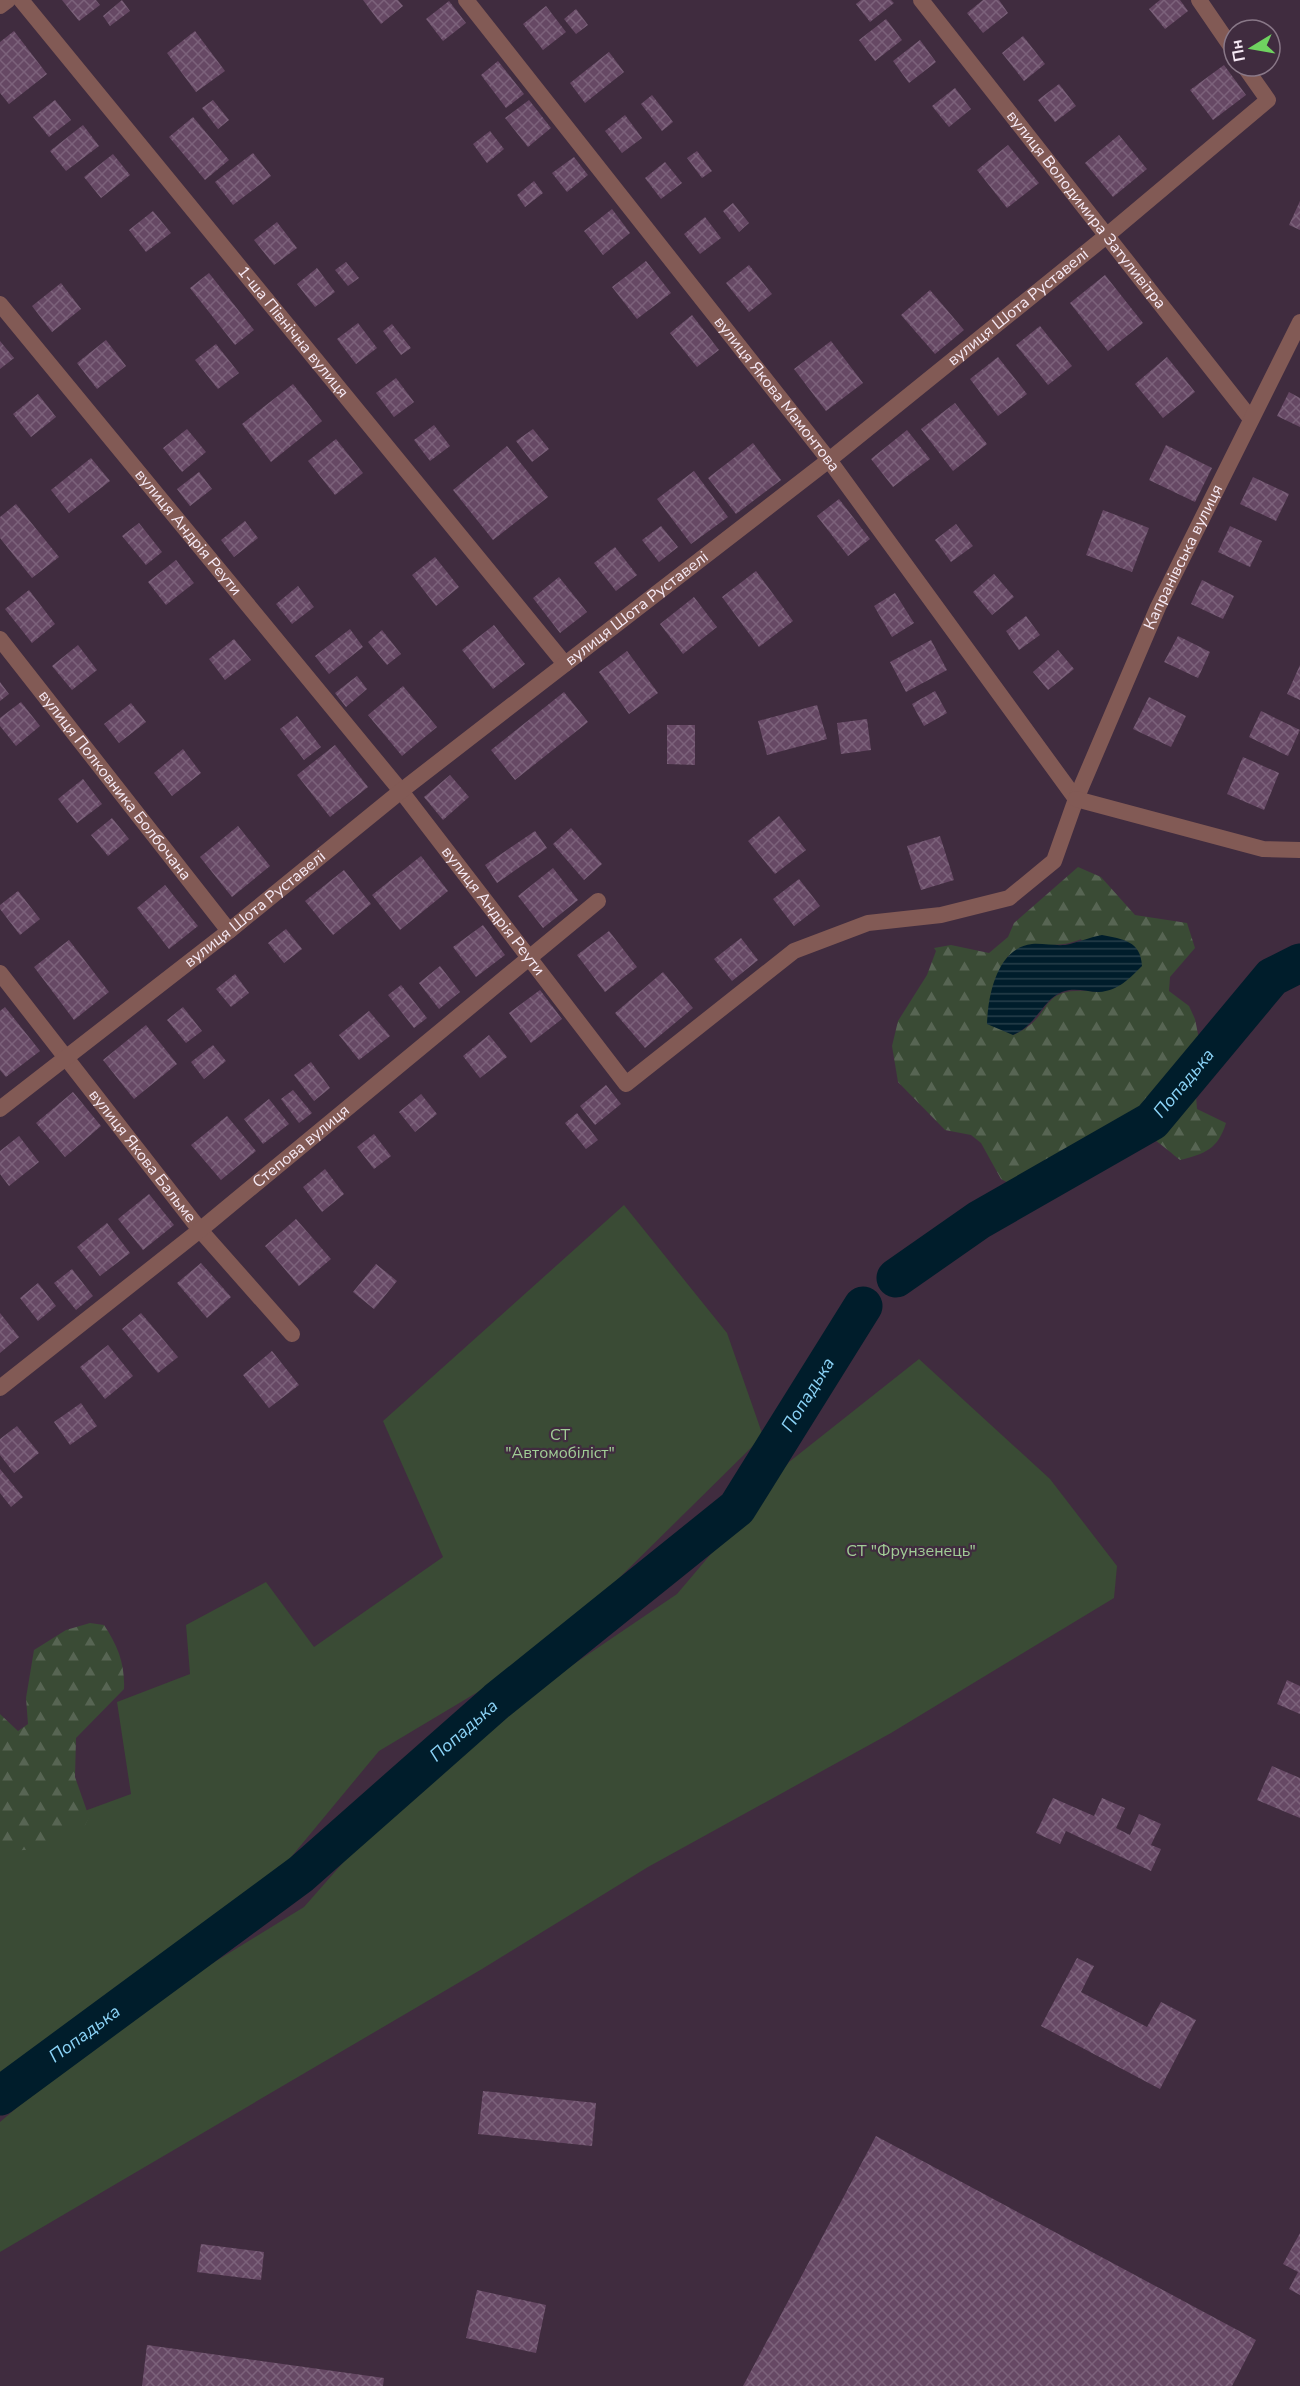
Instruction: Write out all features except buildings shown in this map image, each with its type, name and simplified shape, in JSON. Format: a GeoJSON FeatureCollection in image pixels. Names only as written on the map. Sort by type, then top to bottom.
{"type":"FeatureCollection","features":[{"type":"Feature","properties":{"kind":"street"},"geometry":{"type":"LineString","coordinates":[[0,6],[8,0]]}},
{"type":"Feature","properties":{"kind":"street","name":"1-ша Північна вулиця"},"geometry":{"type":"LineString","coordinates":[[21,0],[565,664]]}},
{"type":"Feature","properties":{"kind":"street","name":"вулиця Якова Мамонтова"},"geometry":{"type":"LineString","coordinates":[[466,0],[829,460],[1076,799]]}},
{"type":"Feature","properties":{"kind":"street","name":"вулиця Володимира Затуливітра"},"geometry":{"type":"LineString","coordinates":[[921,0],[1105,237],[1251,419]]}},
{"type":"Feature","properties":{"kind":"street"},"geometry":{"type":"LineString","coordinates":[[1199,0],[1222,34]]}},
{"type":"Feature","properties":{"kind":"street","name":"вулиця Шота Руставелі"},"geometry":{"type":"LineString","coordinates":[[0,1109],[229,931],[401,791],[829,460],[1105,237],[1268,100],[1252,78]]}},
{"type":"Feature","properties":{"kind":"street","name":"вулиця Андрія Реути"},"geometry":{"type":"LineString","coordinates":[[0,304],[401,791],[626,1084],[794,951],[867,923],[940,915],[1009,898],[1054,861],[1076,799]]}},
{"type":"Feature","properties":{"kind":"street","name":"Капранівська вулиця"},"geometry":{"type":"LineString","coordinates":[[1076,799],[1158,608],[1300,322]]}},
{"type":"Feature","properties":{"kind":"street","name":"вулиця Полковника Болбочана"},"geometry":{"type":"LineString","coordinates":[[0,639],[229,931]]}},
{"type":"Feature","properties":{"kind":"street"},"geometry":{"type":"LineString","coordinates":[[1076,799],[1263,849],[1300,850]]}},
{"type":"Feature","properties":{"kind":"street","name":"Степова вулиця"},"geometry":{"type":"LineString","coordinates":[[0,1388],[200,1230],[598,901]]}},
{"type":"Feature","properties":{"kind":"street","name":"вулиця Якова Бальме"},"geometry":{"type":"LineString","coordinates":[[0,973],[200,1230],[292,1334]]}},
{"type":"Feature","properties":{"kind":"green space"},"geometry":{"type":"Polygon","coordinates":[[[1078,867],[1101,877],[1135,915],[1187,923],[1195,948],[1170,977],[1169,991],[1189,1006],[1195,1019],[1200,1044],[1194,1068],[1197,1109],[1226,1123],[1215,1145],[1203,1153],[1180,1160],[1139,1130],[1125,1126],[1116,1127],[1108,1130],[1094,1143],[1066,1177],[1036,1198],[1001,1179],[981,1143],[971,1135],[945,1130],[898,1082],[892,1046],[898,1021],[927,975],[936,951],[934,948],[951,945],[989,953],[1008,937],[1014,923],[1078,867]],[[1081,939],[1071,943],[1028,947],[1007,957],[1013,1035],[1036,1019],[1055,997],[1078,991],[1099,992],[1081,939]]]}},
{"type":"Feature","properties":{"kind":"green space","name":"СТ \"Автомобіліст\""},"geometry":{"type":"Polygon","coordinates":[[[624,1205],[727,1333],[763,1436],[543,1653],[379,1751],[287,1862],[152,1972],[0,2079],[0,1728],[49,1824],[131,1794],[117,1702],[190,1674],[186,1625],[266,1582],[314,1647],[443,1557],[383,1421],[624,1205]]]}},
{"type":"Feature","properties":{"kind":"green space","name":"СТ \"Фрунзенець\""},"geometry":{"type":"Polygon","coordinates":[[[919,1359],[1050,1479],[1117,1566],[1114,1598],[891,1733],[648,1867],[482,1969],[0,2252],[0,2122],[120,2020],[304,1907],[407,1790],[487,1723],[677,1594],[789,1462],[919,1359]]]}},
{"type":"Feature","properties":{"kind":"green space"},"geometry":{"type":"Polygon","coordinates":[[[90,1623],[104,1625],[113,1640],[122,1663],[124,1689],[76,1738],[75,1777],[89,1817],[83,1829],[50,1830],[47,1842],[36,1849],[0,1852],[0,1714],[18,1731],[28,1724],[26,1698],[34,1650],[66,1630],[90,1623]]]}},
{"type":"Feature","properties":{"kind":"water"},"geometry":{"type":"Polygon","coordinates":[[[1102,935],[1124,940],[1138,951],[1142,966],[1123,983],[1106,991],[1071,990],[1055,995],[1028,1025],[1013,1035],[987,1024],[992,987],[1003,963],[1010,954],[1020,947],[1032,944],[1066,945],[1102,935]]]}},
{"type":"Feature","properties":{"kind":"waterway","name":"Попадька"},"geometry":{"type":"LineString","coordinates":[[896,1278],[979,1220],[1152,1121],[1272,977],[1300,963]]}},
{"type":"Feature","properties":{"kind":"waterway","name":"Попадька"},"geometry":{"type":"LineString","coordinates":[[0,2096],[301,1874],[497,1701],[737,1508],[863,1306]]}}]}
